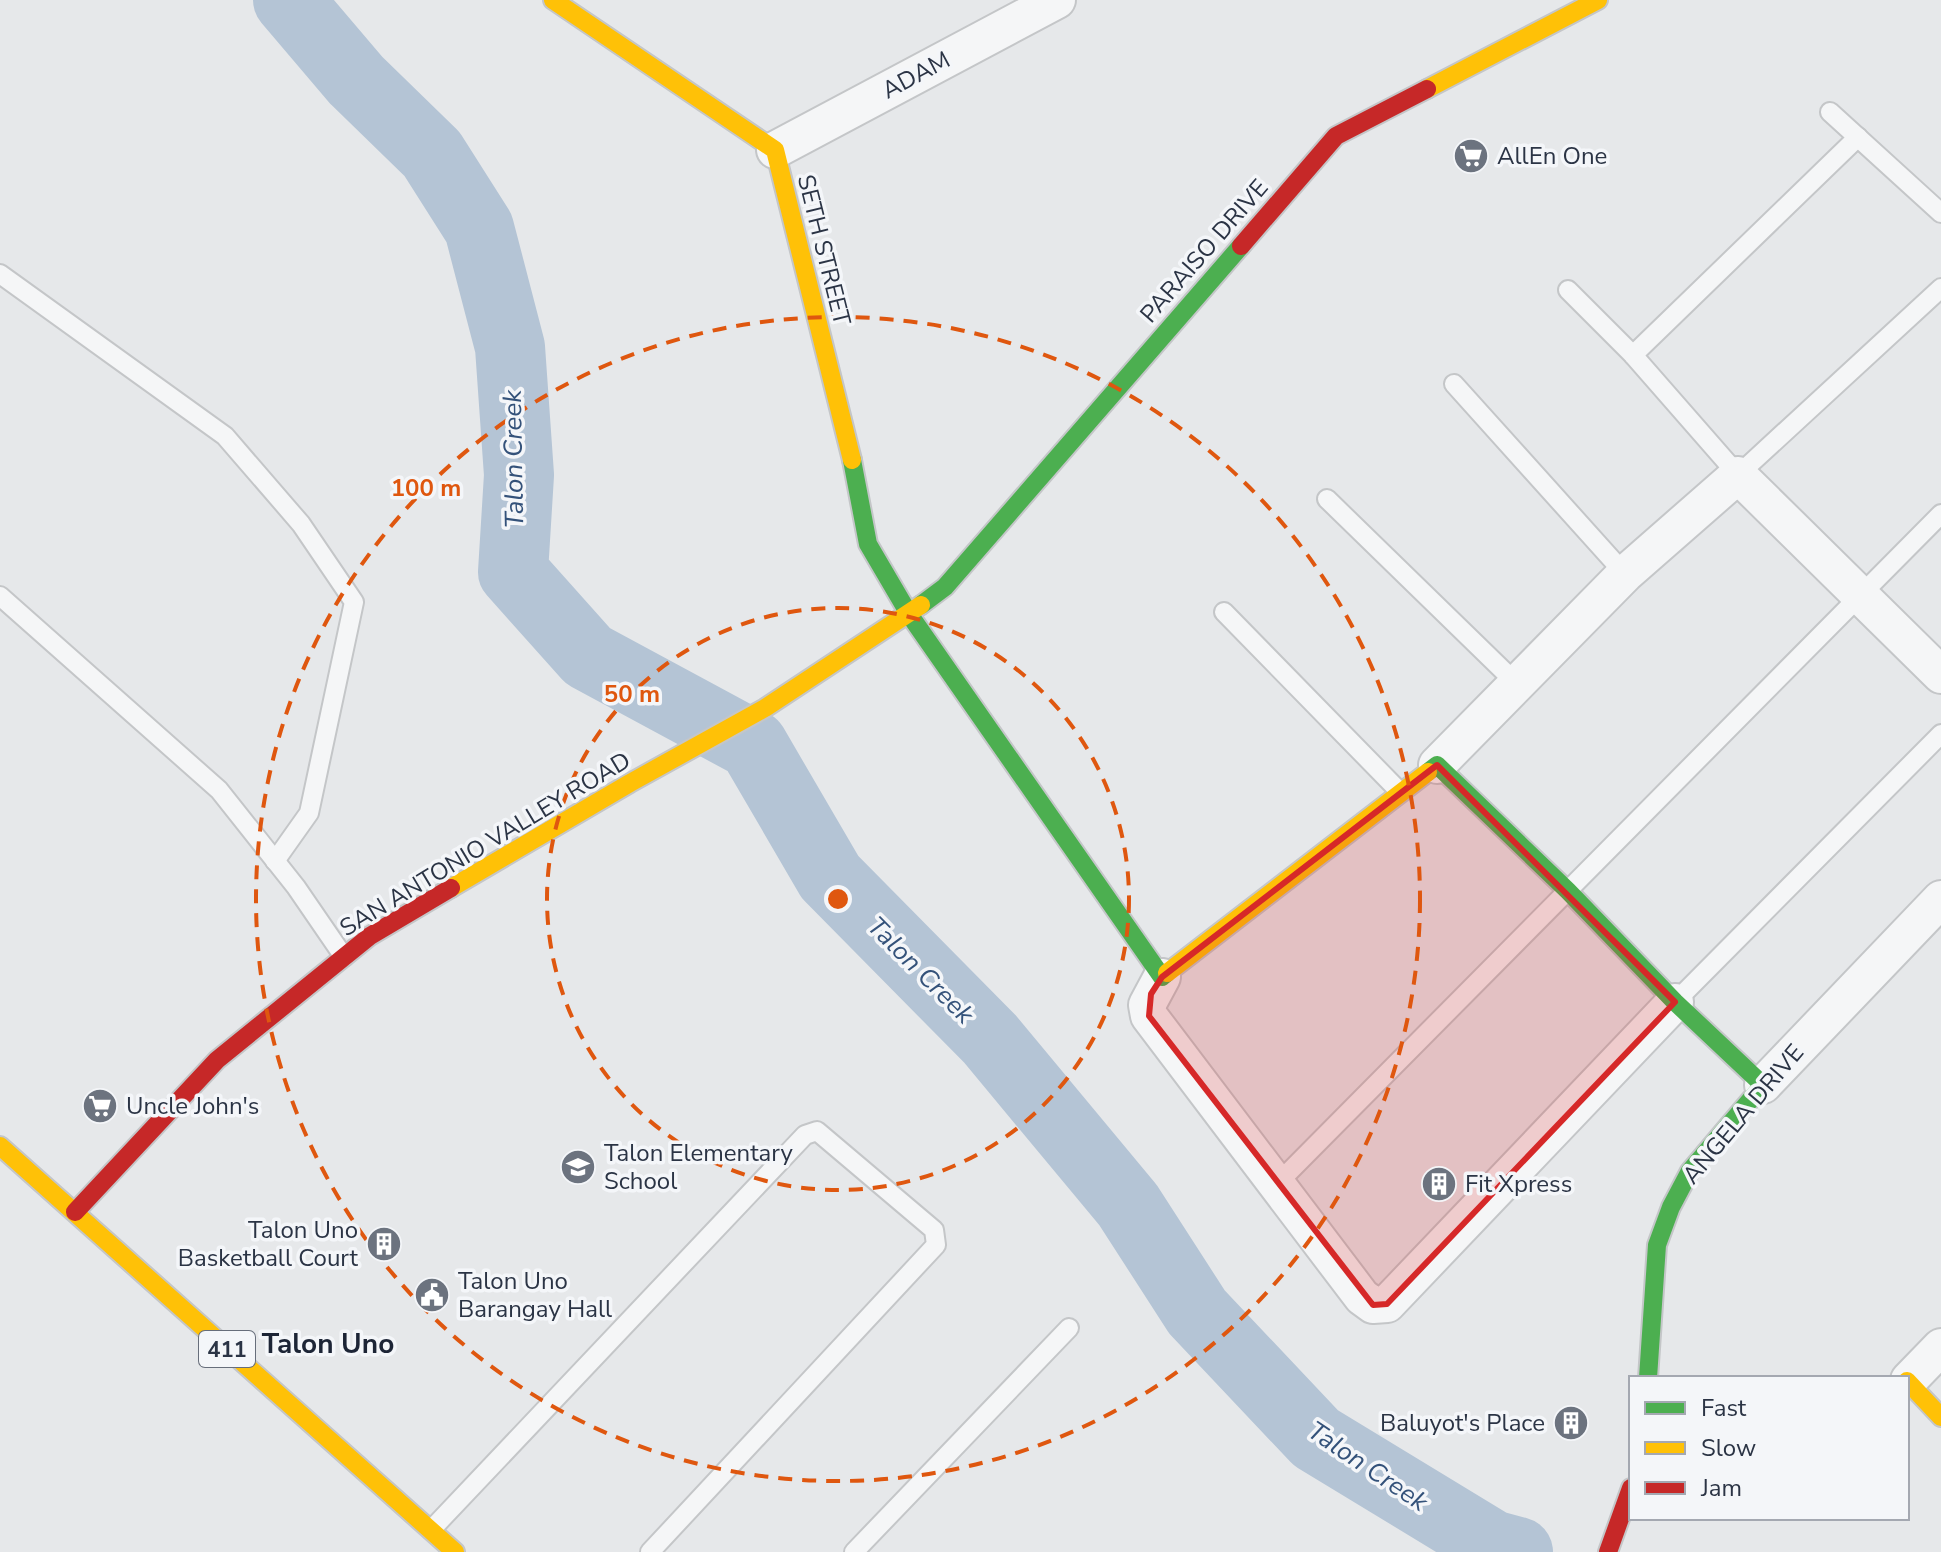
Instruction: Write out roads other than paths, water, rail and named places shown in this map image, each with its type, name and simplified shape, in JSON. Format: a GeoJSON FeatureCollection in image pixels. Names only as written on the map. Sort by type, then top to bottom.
{"type":"FeatureCollection","features":[{"type":"Feature","properties":{"kind":"main road","name":"SETH STREET"},"geometry":{"type":"LineString","coordinates":[[553,0],[775,150],[851,455],[868,544],[909,614],[1162,977]]}},
{"type":"Feature","properties":{"kind":"main road","name":"PARAISO DRIVE"},"geometry":{"type":"LineString","coordinates":[[765,708],[945,587],[1336,136],[1598,0]]}},
{"type":"Feature","properties":{"kind":"main road","name":"SAN ANTONIO VALLEY ROAD"},"geometry":{"type":"LineString","coordinates":[[75,1212],[217,1060],[370,936],[630,783],[765,708]]}},
{"type":"Feature","properties":{"kind":"main road"},"geometry":{"type":"LineString","coordinates":[[1162,977],[1437,765],[1568,891],[1675,1002],[1763,1085]]}},
{"type":"Feature","properties":{"kind":"main road","name":"ANGELA DRIVE"},"geometry":{"type":"LineString","coordinates":[[1648,1376],[1657,1245],[1671,1207],[1690,1171],[1763,1085]]}},
{"type":"Feature","properties":{"kind":"main road","name":"411"},"geometry":{"type":"LineString","coordinates":[[0,1146],[455,1552]]}},
{"type":"Feature","properties":{"kind":"main road"},"geometry":{"type":"LineString","coordinates":[[1909,1382],[1941,1417]]}},
{"type":"Feature","properties":{"kind":"main road"},"geometry":{"type":"LineString","coordinates":[[1608,1550],[1629,1493]]}},
{"type":"Feature","properties":{"kind":"street","name":"ADAM"},"geometry":{"type":"LineString","coordinates":[[775,150],[1057,0]]}},
{"type":"Feature","properties":{"kind":"street"},"geometry":{"type":"LineString","coordinates":[[1437,765],[1515,682],[1625,574],[1738,475],[1941,675]]}},
{"type":"Feature","properties":{"kind":"street","name":"ANGELA DRIVE"},"geometry":{"type":"LineString","coordinates":[[1763,1085],[1941,899]]}},
{"type":"Feature","properties":{"kind":"street"},"geometry":{"type":"LineString","coordinates":[[1162,977],[1147,1005],[1149,1016],[1362,1297],[1373,1305],[1387,1304],[1675,1002]]}},
{"type":"Feature","properties":{"kind":"street"},"geometry":{"type":"LineString","coordinates":[[1909,1380],[1941,1347]]}},
{"type":"Feature","properties":{"kind":"lane"},"geometry":{"type":"LineString","coordinates":[[1830,112],[1941,213]]}},
{"type":"Feature","properties":{"kind":"lane"},"geometry":{"type":"LineString","coordinates":[[1633,355],[1858,137]]}},
{"type":"Feature","properties":{"kind":"lane"},"geometry":{"type":"LineString","coordinates":[[0,274],[225,436],[301,524],[354,602],[309,813],[275,861]]}},
{"type":"Feature","properties":{"kind":"lane"},"geometry":{"type":"LineString","coordinates":[[1568,290],[1633,355],[1738,475],[1941,288]]}},
{"type":"Feature","properties":{"kind":"lane"},"geometry":{"type":"LineString","coordinates":[[1454,384],[1625,574]]}},
{"type":"Feature","properties":{"kind":"lane"},"geometry":{"type":"LineString","coordinates":[[1327,499],[1515,682]]}},
{"type":"Feature","properties":{"kind":"lane"},"geometry":{"type":"LineString","coordinates":[[1278,1183],[1941,514]]}},
{"type":"Feature","properties":{"kind":"lane"},"geometry":{"type":"LineString","coordinates":[[0,596],[219,790],[344,957]]}},
{"type":"Feature","properties":{"kind":"lane"},"geometry":{"type":"LineString","coordinates":[[1224,612],[1400,792]]}},
{"type":"Feature","properties":{"kind":"lane"},"geometry":{"type":"LineString","coordinates":[[1675,1002],[1941,734]]}},
{"type":"Feature","properties":{"kind":"lane"},"geometry":{"type":"LineString","coordinates":[[431,1530],[805,1135],[817,1131],[934,1230],[936,1245],[650,1552]]}},
{"type":"Feature","properties":{"kind":"lane"},"geometry":{"type":"LineString","coordinates":[[854,1552],[1069,1328]]}},
{"type":"Feature","properties":{"kind":"waterway","name":"Talon Creek"},"geometry":{"type":"LineString","coordinates":[[288,0],[356,80],[432,154],[479,228],[510,347],[519,475],[513,572],[588,656],[753,745],[830,877],[990,1039],[1128,1205],[1197,1312],[1316,1438],[1492,1545],[1518,1552]]}},
{"type":"Feature","properties":{"kind":"place","name":"AllEn One"},"geometry":{"type":"Point","coordinates":[1471,156]}},
{"type":"Feature","properties":{"kind":"place","name":"Uncle John's"},"geometry":{"type":"Point","coordinates":[100,1106]}},
{"type":"Feature","properties":{"kind":"place","name":"Talon Elementary School"},"geometry":{"type":"Point","coordinates":[578,1167]}},
{"type":"Feature","properties":{"kind":"place","name":"Fit Xpress"},"geometry":{"type":"Point","coordinates":[1439,1184]}},
{"type":"Feature","properties":{"kind":"place","name":"Talon Uno Basketball Court"},"geometry":{"type":"Point","coordinates":[384,1244]}},
{"type":"Feature","properties":{"kind":"place","name":"Talon Uno Barangay Hall"},"geometry":{"type":"Point","coordinates":[432,1295]}},
{"type":"Feature","properties":{"kind":"place","name":"Baluyot's Place"},"geometry":{"type":"Point","coordinates":[1571,1423]}},
{"type":"Feature","properties":{"kind":"district","name":"Talon Uno"},"geometry":{"type":"Point","coordinates":[328,1343]}}]}
